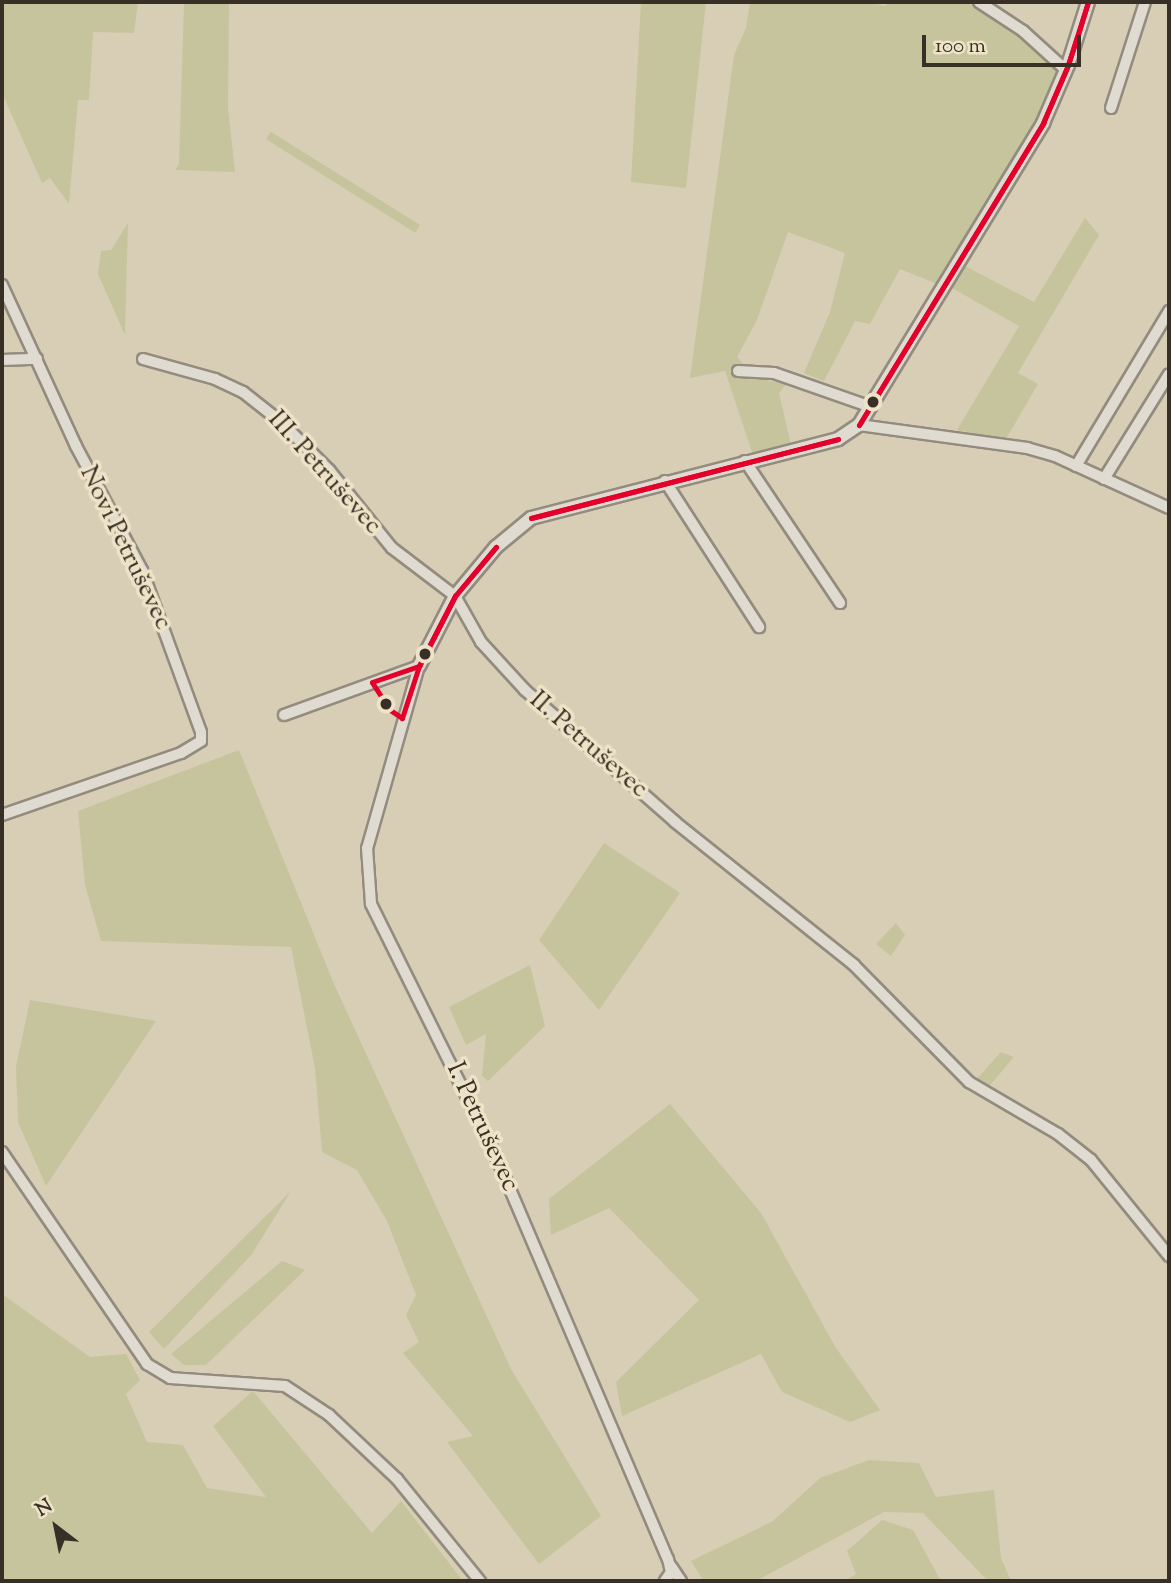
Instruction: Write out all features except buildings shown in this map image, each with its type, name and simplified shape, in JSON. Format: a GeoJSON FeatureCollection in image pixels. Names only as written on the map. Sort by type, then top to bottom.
{"type":"FeatureCollection","features":[{"type":"Feature","properties":{"kind":"street"},"geometry":{"type":"LineString","coordinates":[[979,2],[1023,31],[1066,70]]}},
{"type":"Feature","properties":{"kind":"street","name":"I. Petruševec"},"geometry":{"type":"LineString","coordinates":[[681,1581],[670,1566],[495,1154],[371,904],[367,848],[419,666],[455,596],[496,547],[531,518],[665,481],[838,439],[859,425],[1043,122],[1066,70],[1088,2]]}},
{"type":"Feature","properties":{"kind":"street"},"geometry":{"type":"LineString","coordinates":[[1111,108],[1145,2]]}},
{"type":"Feature","properties":{"kind":"street","name":"Novi Petruševec"},"geometry":{"type":"LineString","coordinates":[[2,285],[157,606],[201,741],[181,753],[2,815]]}},
{"type":"Feature","properties":{"kind":"street"},"geometry":{"type":"LineString","coordinates":[[1076,466],[1169,311]]}},
{"type":"Feature","properties":{"kind":"street"},"geometry":{"type":"LineString","coordinates":[[2,360],[37,359]]}},
{"type":"Feature","properties":{"kind":"street","name":"III. Petruševec"},"geometry":{"type":"LineString","coordinates":[[143,359],[207,376],[260,403],[329,470],[391,548],[455,596]]}},
{"type":"Feature","properties":{"kind":"street"},"geometry":{"type":"LineString","coordinates":[[738,371],[774,373],[871,407]]}},
{"type":"Feature","properties":{"kind":"street"},"geometry":{"type":"LineString","coordinates":[[1104,479],[1169,374]]}},
{"type":"Feature","properties":{"kind":"street"},"geometry":{"type":"LineString","coordinates":[[859,425],[1027,448],[1076,466],[1169,508]]}},
{"type":"Feature","properties":{"kind":"street"},"geometry":{"type":"LineString","coordinates":[[745,461],[840,603]]}},
{"type":"Feature","properties":{"kind":"street"},"geometry":{"type":"LineString","coordinates":[[665,481],[759,627]]}},
{"type":"Feature","properties":{"kind":"street","name":"II. Petruševec"},"geometry":{"type":"LineString","coordinates":[[455,596],[481,642],[525,690],[743,876],[853,965],[969,1082],[1058,1134],[1091,1160],[1169,1256]]}},
{"type":"Feature","properties":{"kind":"street"},"geometry":{"type":"LineString","coordinates":[[284,715],[419,666]]}},
{"type":"Feature","properties":{"kind":"street"},"geometry":{"type":"LineString","coordinates":[[2,1152],[147,1364],[170,1378],[285,1386],[329,1415],[397,1479],[480,1581]]}},
{"type":"Feature","properties":{"kind":"street"},"geometry":{"type":"LineString","coordinates":[[665,1581],[670,1566]]}},
{"type":"Feature","properties":{"kind":"shaded area"},"geometry":{"type":"Polygon","coordinates":[[[2,2],[138,2],[134,33],[93,32],[89,100],[78,100],[69,204],[50,178],[42,183],[2,93],[2,2]]]}},
{"type":"Feature","properties":{"kind":"shaded area"},"geometry":{"type":"Polygon","coordinates":[[[184,2],[229,2],[228,108],[235,172],[175,170],[179,164],[184,2]]]}},
{"type":"Feature","properties":{"kind":"shaded area"},"geometry":{"type":"Polygon","coordinates":[[[641,2],[706,2],[686,188],[631,182],[641,2]]]}},
{"type":"Feature","properties":{"kind":"shaded area"},"geometry":{"type":"Polygon","coordinates":[[[750,2],[868,2],[885,6],[887,2],[987,2],[1005,10],[1060,63],[1036,119],[937,284],[900,269],[870,324],[855,321],[824,381],[804,373],[830,312],[845,253],[788,232],[757,320],[737,357],[749,370],[769,381],[787,383],[779,393],[791,445],[753,455],[725,371],[690,378],[734,55],[746,28],[750,2]]]}},
{"type":"Feature","properties":{"kind":"shaded area"},"geometry":{"type":"Polygon","coordinates":[[[271,132],[420,225],[415,233],[266,139],[271,132]]]}},
{"type":"Feature","properties":{"kind":"shaded area"},"geometry":{"type":"Polygon","coordinates":[[[1085,218],[1099,235],[1018,373],[1038,384],[1013,427],[1005,440],[957,430],[1019,326],[952,288],[965,266],[1034,302],[1085,218]]]}},
{"type":"Feature","properties":{"kind":"shaded area"},"geometry":{"type":"Polygon","coordinates":[[[128,223],[125,335],[98,274],[101,251],[111,250],[128,223]]]}},
{"type":"Feature","properties":{"kind":"shaded area"},"geometry":{"type":"Polygon","coordinates":[[[239,750],[334,984],[511,1369],[601,1516],[539,1564],[447,1442],[473,1436],[403,1353],[419,1342],[406,1315],[416,1295],[387,1221],[357,1170],[322,1152],[315,1068],[291,947],[101,941],[85,885],[78,811],[239,750]]]}},
{"type":"Feature","properties":{"kind":"shaded area"},"geometry":{"type":"Polygon","coordinates":[[[604,843],[680,893],[599,1010],[539,940],[604,843]]]}},
{"type":"Feature","properties":{"kind":"shaded area"},"geometry":{"type":"Polygon","coordinates":[[[896,923],[905,935],[891,956],[876,944],[896,923]]]}},
{"type":"Feature","properties":{"kind":"shaded area"},"geometry":{"type":"Polygon","coordinates":[[[530,965],[545,1026],[488,1081],[482,1076],[486,1034],[466,1045],[449,1007],[530,965]]]}},
{"type":"Feature","properties":{"kind":"shaded area"},"geometry":{"type":"Polygon","coordinates":[[[30,1000],[156,1021],[46,1186],[18,1122],[16,1067],[30,1000]]]}},
{"type":"Feature","properties":{"kind":"shaded area"},"geometry":{"type":"Polygon","coordinates":[[[1001,1052],[1014,1057],[985,1091],[974,1082],[1001,1052]]]}},
{"type":"Feature","properties":{"kind":"shaded area"},"geometry":{"type":"Polygon","coordinates":[[[670,1104],[761,1213],[836,1348],[880,1410],[850,1422],[782,1392],[761,1354],[622,1416],[616,1382],[699,1300],[609,1208],[551,1235],[549,1199],[670,1104]]]}},
{"type":"Feature","properties":{"kind":"shaded area"},"geometry":{"type":"Polygon","coordinates":[[[291,1191],[252,1254],[164,1349],[149,1332],[291,1191]]]}},
{"type":"Feature","properties":{"kind":"shaded area"},"geometry":{"type":"Polygon","coordinates":[[[282,1261],[305,1270],[206,1365],[184,1365],[171,1354],[282,1261]]]}},
{"type":"Feature","properties":{"kind":"shaded area"},"geometry":{"type":"Polygon","coordinates":[[[2,1294],[90,1357],[126,1354],[140,1380],[126,1394],[147,1442],[183,1445],[207,1488],[266,1497],[213,1426],[253,1391],[372,1533],[401,1501],[463,1581],[2,1581],[2,1294]]]}},
{"type":"Feature","properties":{"kind":"shaded area"},"geometry":{"type":"Polygon","coordinates":[[[869,1460],[919,1463],[936,1497],[994,1490],[1001,1558],[1011,1581],[988,1581],[923,1513],[884,1512],[756,1581],[704,1581],[691,1561],[773,1521],[820,1478],[869,1460]]]}},
{"type":"Feature","properties":{"kind":"shaded area"},"geometry":{"type":"Polygon","coordinates":[[[882,1520],[913,1530],[941,1581],[845,1581],[856,1574],[847,1551],[882,1520]]]}},
{"type":"Feature","properties":{"kind":"transit line"},"geometry":{"type":"LineString","coordinates":[[1088,2],[1077,37],[1068,65],[1088,2]]}},
{"type":"Feature","properties":{"kind":"transit line"},"geometry":{"type":"LineString","coordinates":[[1043,123],[1068,65]]}},
{"type":"Feature","properties":{"kind":"transit line"},"geometry":{"type":"LineString","coordinates":[[1043,123],[1068,65]]}},
{"type":"Feature","properties":{"kind":"transit line"},"geometry":{"type":"LineString","coordinates":[[859,425],[1043,123]]}},
{"type":"Feature","properties":{"kind":"transit line"},"geometry":{"type":"LineString","coordinates":[[859,425],[1043,123]]}},
{"type":"Feature","properties":{"kind":"transit line"},"geometry":{"type":"LineString","coordinates":[[531,518],[838,439]]}},
{"type":"Feature","properties":{"kind":"transit line"},"geometry":{"type":"LineString","coordinates":[[531,518],[838,439]]}},
{"type":"Feature","properties":{"kind":"transit line"},"geometry":{"type":"LineString","coordinates":[[455,596],[496,547]]}},
{"type":"Feature","properties":{"kind":"transit line"},"geometry":{"type":"LineString","coordinates":[[455,596],[496,547]]}},
{"type":"Feature","properties":{"kind":"transit line"},"geometry":{"type":"LineString","coordinates":[[419,666],[455,596]]}},
{"type":"Feature","properties":{"kind":"transit line"},"geometry":{"type":"LineString","coordinates":[[419,666],[455,596]]}},
{"type":"Feature","properties":{"kind":"transit line"},"geometry":{"type":"LineString","coordinates":[[419,666],[402,718],[390,710],[372,682],[419,666]]}}]}
